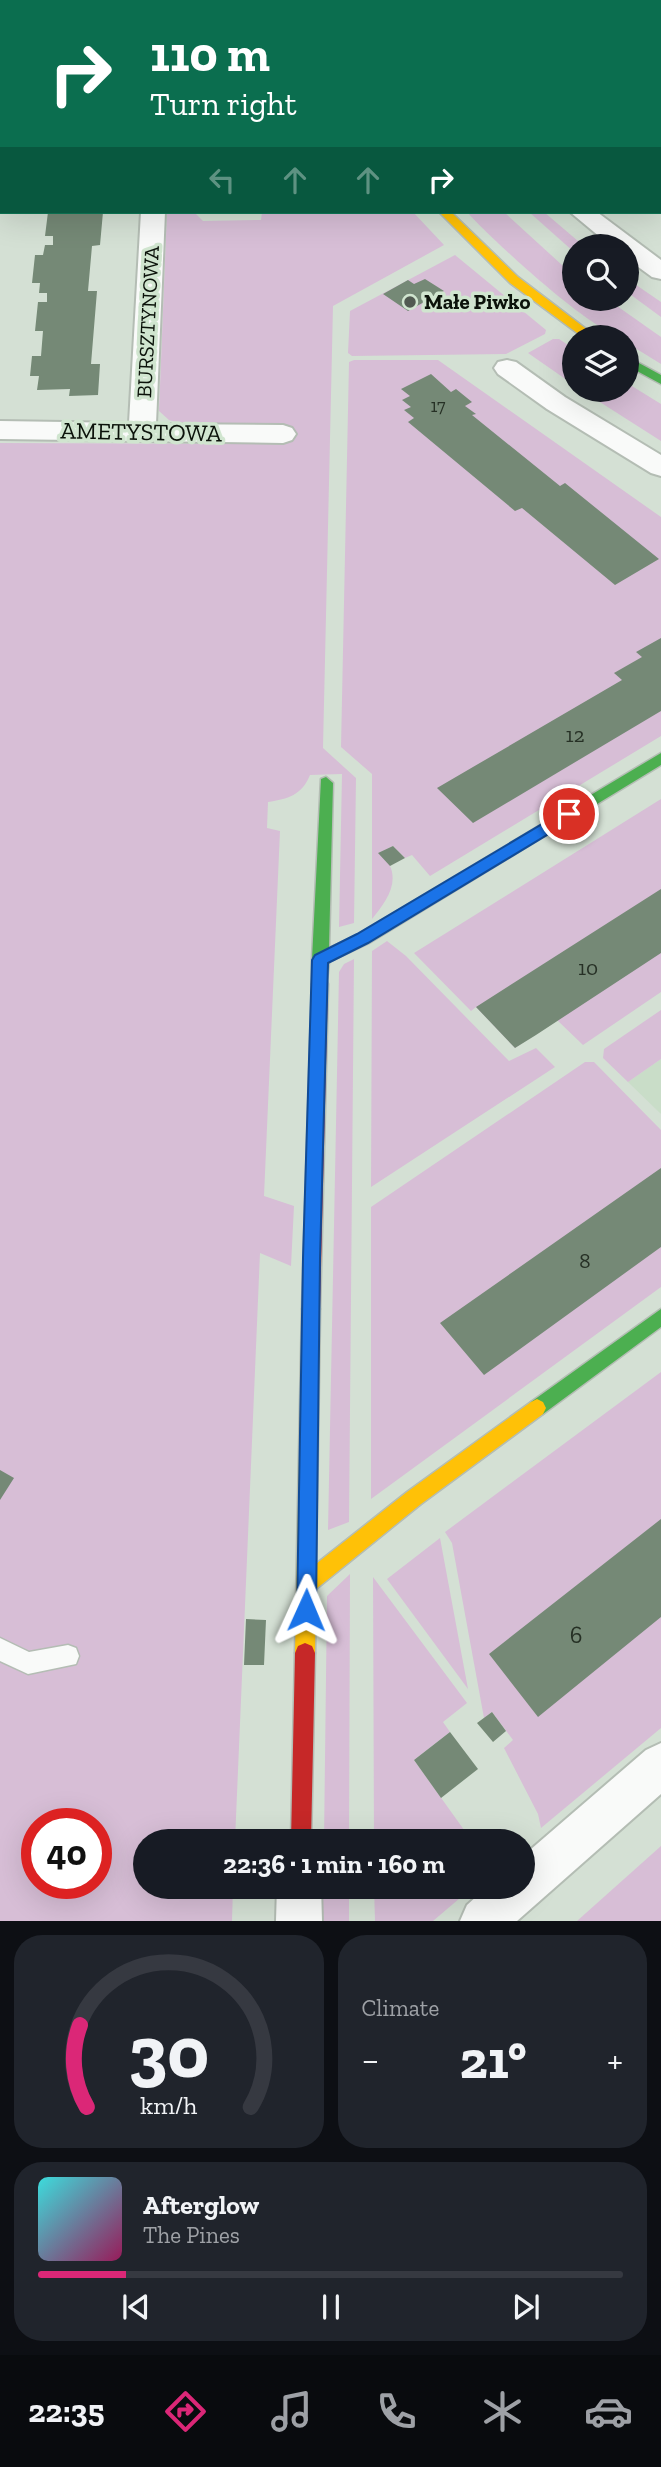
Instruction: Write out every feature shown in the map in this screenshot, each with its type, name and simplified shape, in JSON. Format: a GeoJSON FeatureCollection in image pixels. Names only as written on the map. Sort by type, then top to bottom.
{"type":"FeatureCollection","features":[{"type":"Feature","properties":{"kind":"street","name":"BURSZTYNOWA"},"geometry":{"type":"LineString","coordinates":[[142,432],[153,214]]}},
{"type":"Feature","properties":{"kind":"street"},"geometry":{"type":"LineString","coordinates":[[447,214],[471,241],[520,285],[574,325]]}},
{"type":"Feature","properties":{"kind":"street"},"geometry":{"type":"LineString","coordinates":[[585,214],[661,272]]}},
{"type":"Feature","properties":{"kind":"street"},"geometry":{"type":"LineString","coordinates":[[639,367],[661,380]]}},
{"type":"Feature","properties":{"kind":"street"},"geometry":{"type":"LineString","coordinates":[[508,368],[556,403],[661,467]]}},
{"type":"Feature","properties":{"kind":"street","name":"AMETYSTOWA"},"geometry":{"type":"LineString","coordinates":[[0,430],[283,434]]}},
{"type":"Feature","properties":{"kind":"street"},"geometry":{"type":"LineString","coordinates":[[320,960],[363,939],[661,758]]}},
{"type":"Feature","properties":{"kind":"street"},"geometry":{"type":"LineString","coordinates":[[300,1829],[312,1258],[326,783]]}},
{"type":"Feature","properties":{"kind":"street"},"geometry":{"type":"LineString","coordinates":[[307,1584],[414,1498],[661,1317]]}},
{"type":"Feature","properties":{"kind":"street"},"geometry":{"type":"LineString","coordinates":[[535,1875],[661,1765]]}},
{"type":"Feature","properties":{"kind":"street"},"geometry":{"type":"LineString","coordinates":[[299,1899],[299,1921]]}},
{"type":"Feature","properties":{"kind":"street"},"geometry":{"type":"LineString","coordinates":[[483,1921],[508,1899]]}},
{"type":"Feature","properties":{"kind":"lane"},"geometry":{"type":"LineString","coordinates":[[0,1649],[28,1663],[68,1656]]}},
{"type":"Feature","properties":{"kind":"shaded area"},"geometry":{"type":"Polygon","coordinates":[[[167,214],[196,214],[203,221],[261,220],[262,214],[415,214],[444,245],[333,306],[323,748],[356,778],[354,923],[339,927],[342,774],[310,775],[294,795],[268,802],[267,828],[280,831],[264,1196],[294,1206],[291,1266],[260,1253],[236,1829],[133,1829],[133,1899],[233,1899],[232,1921],[0,1921],[0,443],[286,444],[286,424],[180,423],[169,420],[159,411],[167,214]]]}},
{"type":"Feature","properties":{"kind":"shaded area"},"geometry":{"type":"Polygon","coordinates":[[[469,214],[506,214],[562,265],[562,299],[469,214]]]}},
{"type":"Feature","properties":{"kind":"shaded area"},"geometry":{"type":"Polygon","coordinates":[[[531,214],[546,214],[570,234],[562,234],[562,241],[531,214]]]}},
{"type":"Feature","properties":{"kind":"shaded area"},"geometry":{"type":"Polygon","coordinates":[[[455,255],[546,330],[545,334],[506,354],[352,356],[348,353],[350,311],[455,255]]]}},
{"type":"Feature","properties":{"kind":"shaded area"},"geometry":{"type":"Polygon","coordinates":[[[639,287],[661,302],[661,317],[639,301],[639,287]]]}},
{"type":"Feature","properties":{"kind":"shaded area"},"geometry":{"type":"Polygon","coordinates":[[[577,311],[624,311],[661,337],[661,364],[639,350],[639,325],[597,325],[577,311]]]}},
{"type":"Feature","properties":{"kind":"shaded area"},"geometry":{"type":"Polygon","coordinates":[[[553,339],[562,341],[562,377],[528,353],[553,339]]]}},
{"type":"Feature","properties":{"kind":"shaded area"},"geometry":{"type":"Polygon","coordinates":[[[438,360],[661,517],[661,736],[430,876],[412,855],[405,858],[393,846],[379,853],[389,864],[393,881],[389,895],[372,919],[372,774],[341,747],[349,362],[438,360]]]}},
{"type":"Feature","properties":{"kind":"shaded area"},"geometry":{"type":"Polygon","coordinates":[[[639,390],[661,404],[661,441],[600,402],[639,402],[639,390]]]}},
{"type":"Feature","properties":{"kind":"shaded area"},"geometry":{"type":"Polygon","coordinates":[[[661,799],[661,992],[583,1045],[557,1020],[515,1048],[476,1007],[471,1011],[414,953],[661,799]]]}},
{"type":"Feature","properties":{"kind":"shaded area"},"geometry":{"type":"Polygon","coordinates":[[[387,941],[406,956],[509,1061],[536,1048],[555,1067],[371,1187],[372,951],[387,941]]]}},
{"type":"Feature","properties":{"kind":"shaded area"},"geometry":{"type":"Polygon","coordinates":[[[354,959],[349,1522],[328,1530],[339,972],[344,964],[354,959]]]}},
{"type":"Feature","properties":{"kind":"shaded area"},"geometry":{"type":"Polygon","coordinates":[[[661,1010],[661,1059],[628,1082],[603,1058],[604,1049],[661,1010]]]}},
{"type":"Feature","properties":{"kind":"shaded area"},"geometry":{"type":"Polygon","coordinates":[[[661,1059],[661,1114],[628,1082],[661,1059]]]}},
{"type":"Feature","properties":{"kind":"shaded area"},"geometry":{"type":"Polygon","coordinates":[[[585,1062],[594,1062],[661,1130],[661,1287],[371,1499],[371,1207],[585,1062]]]}},
{"type":"Feature","properties":{"kind":"shaded area"},"geometry":{"type":"Polygon","coordinates":[[[661,1372],[661,1728],[541,1828],[538,1814],[504,1748],[513,1740],[492,1712],[484,1718],[452,1543],[445,1532],[661,1372]]]}},
{"type":"Feature","properties":{"kind":"shaded area"},"geometry":{"type":"Polygon","coordinates":[[[440,1538],[468,1689],[387,1579],[440,1538]]]}},
{"type":"Feature","properties":{"kind":"shaded area"},"geometry":{"type":"Polygon","coordinates":[[[350,1574],[349,1829],[324,1829],[327,1596],[350,1574]]]}},
{"type":"Feature","properties":{"kind":"shaded area"},"geometry":{"type":"Polygon","coordinates":[[[373,1577],[467,1703],[443,1722],[450,1732],[414,1760],[463,1829],[374,1829],[373,1577]]]}},
{"type":"Feature","properties":{"kind":"shaded area"},"geometry":{"type":"Polygon","coordinates":[[[661,1846],[661,1921],[577,1921],[661,1846]]]}},
{"type":"Feature","properties":{"kind":"shaded area"},"geometry":{"type":"Polygon","coordinates":[[[323,1899],[349,1899],[349,1921],[323,1921],[323,1899]]]}},
{"type":"Feature","properties":{"kind":"shaded area"},"geometry":{"type":"Polygon","coordinates":[[[374,1899],[459,1899],[433,1921],[375,1921],[374,1899]]]}},
{"type":"Feature","properties":{"kind":"building"},"geometry":{"type":"Polygon","coordinates":[[[48,214],[103,214],[100,245],[92,246],[88,291],[97,291],[91,364],[100,364],[98,395],[69,396],[70,389],[37,390],[39,376],[30,376],[32,356],[41,356],[43,331],[35,331],[38,302],[47,302],[47,293],[39,293],[40,283],[32,283],[35,255],[43,255],[45,245],[53,245],[53,236],[45,236],[48,214]]]}},
{"type":"Feature","properties":{"kind":"building","name":"Małe Piwko"},"geometry":{"type":"Polygon","coordinates":[[[425,279],[444,291],[408,311],[383,294],[408,280],[414,284],[425,279]]]}},
{"type":"Feature","properties":{"kind":"building"},"geometry":{"type":"Polygon","coordinates":[[[431,374],[451,392],[456,389],[472,402],[465,406],[476,414],[472,415],[560,486],[565,483],[659,559],[615,585],[522,508],[515,511],[408,422],[414,418],[404,410],[411,407],[402,400],[410,396],[401,389],[431,374]]]}},
{"type":"Feature","properties":{"kind":"building"},"geometry":{"type":"Polygon","coordinates":[[[661,638],[661,711],[473,823],[437,788],[622,680],[614,673],[642,657],[636,652],[661,638]]]}},
{"type":"Feature","properties":{"kind":"building"},"geometry":{"type":"Polygon","coordinates":[[[393,846],[405,858],[390,866],[378,853],[393,846]]]}},
{"type":"Feature","properties":{"kind":"building"},"geometry":{"type":"Polygon","coordinates":[[[661,889],[661,953],[536,1035],[515,1048],[476,1007],[661,889]]]}},
{"type":"Feature","properties":{"kind":"building"},"geometry":{"type":"Polygon","coordinates":[[[661,1168],[661,1247],[484,1375],[440,1323],[661,1168]]]}},
{"type":"Feature","properties":{"kind":"building"},"geometry":{"type":"Polygon","coordinates":[[[0,1470],[14,1478],[0,1500],[0,1470]]]}},
{"type":"Feature","properties":{"kind":"building"},"geometry":{"type":"Polygon","coordinates":[[[661,1519],[661,1617],[538,1717],[489,1654],[661,1519]]]}},
{"type":"Feature","properties":{"kind":"building"},"geometry":{"type":"Polygon","coordinates":[[[246,1619],[266,1620],[264,1665],[244,1665],[246,1619]]]}},
{"type":"Feature","properties":{"kind":"building"},"geometry":{"type":"Polygon","coordinates":[[[492,1712],[506,1731],[493,1742],[477,1723],[492,1712]]]}},
{"type":"Feature","properties":{"kind":"building"},"geometry":{"type":"Polygon","coordinates":[[[450,1732],[478,1769],[441,1798],[414,1760],[450,1732]]]}},
{"type":"Feature","properties":{"kind":"traffic: fast"},"geometry":{"type":"LineString","coordinates":[[639,367],[661,380]]}},
{"type":"Feature","properties":{"kind":"traffic: fast"},"geometry":{"type":"LineString","coordinates":[[320,959],[363,939],[661,758]]}},
{"type":"Feature","properties":{"kind":"traffic: fast"},"geometry":{"type":"LineString","coordinates":[[320,984],[326,783]]}},
{"type":"Feature","properties":{"kind":"traffic: fast"},"geometry":{"type":"LineString","coordinates":[[537,1408],[661,1317]]}},
{"type":"Feature","properties":{"kind":"traffic: slow"},"geometry":{"type":"LineString","coordinates":[[447,214],[514,280],[575,325]]}},
{"type":"Feature","properties":{"kind":"traffic: slow"},"geometry":{"type":"LineString","coordinates":[[305,1653],[311,1309]]}},
{"type":"Feature","properties":{"kind":"traffic: slow"},"geometry":{"type":"LineString","coordinates":[[307,1584],[414,1498],[537,1408]]}},
{"type":"Feature","properties":{"kind":"traffic: jam"},"geometry":{"type":"LineString","coordinates":[[311,1309],[320,984]]}},
{"type":"Feature","properties":{"kind":"traffic: jam"},"geometry":{"type":"LineString","coordinates":[[301,1829],[305,1653]]}},
{"type":"Feature","properties":{"kind":"place","name":"Małe Piwko"},"geometry":{"type":"Point","coordinates":[410,302]}},
{"type":"Feature","properties":{"kind":"route"},"geometry":{"type":"LineString","coordinates":[[306,1610],[320,960],[363,939],[569,814]]}}]}
